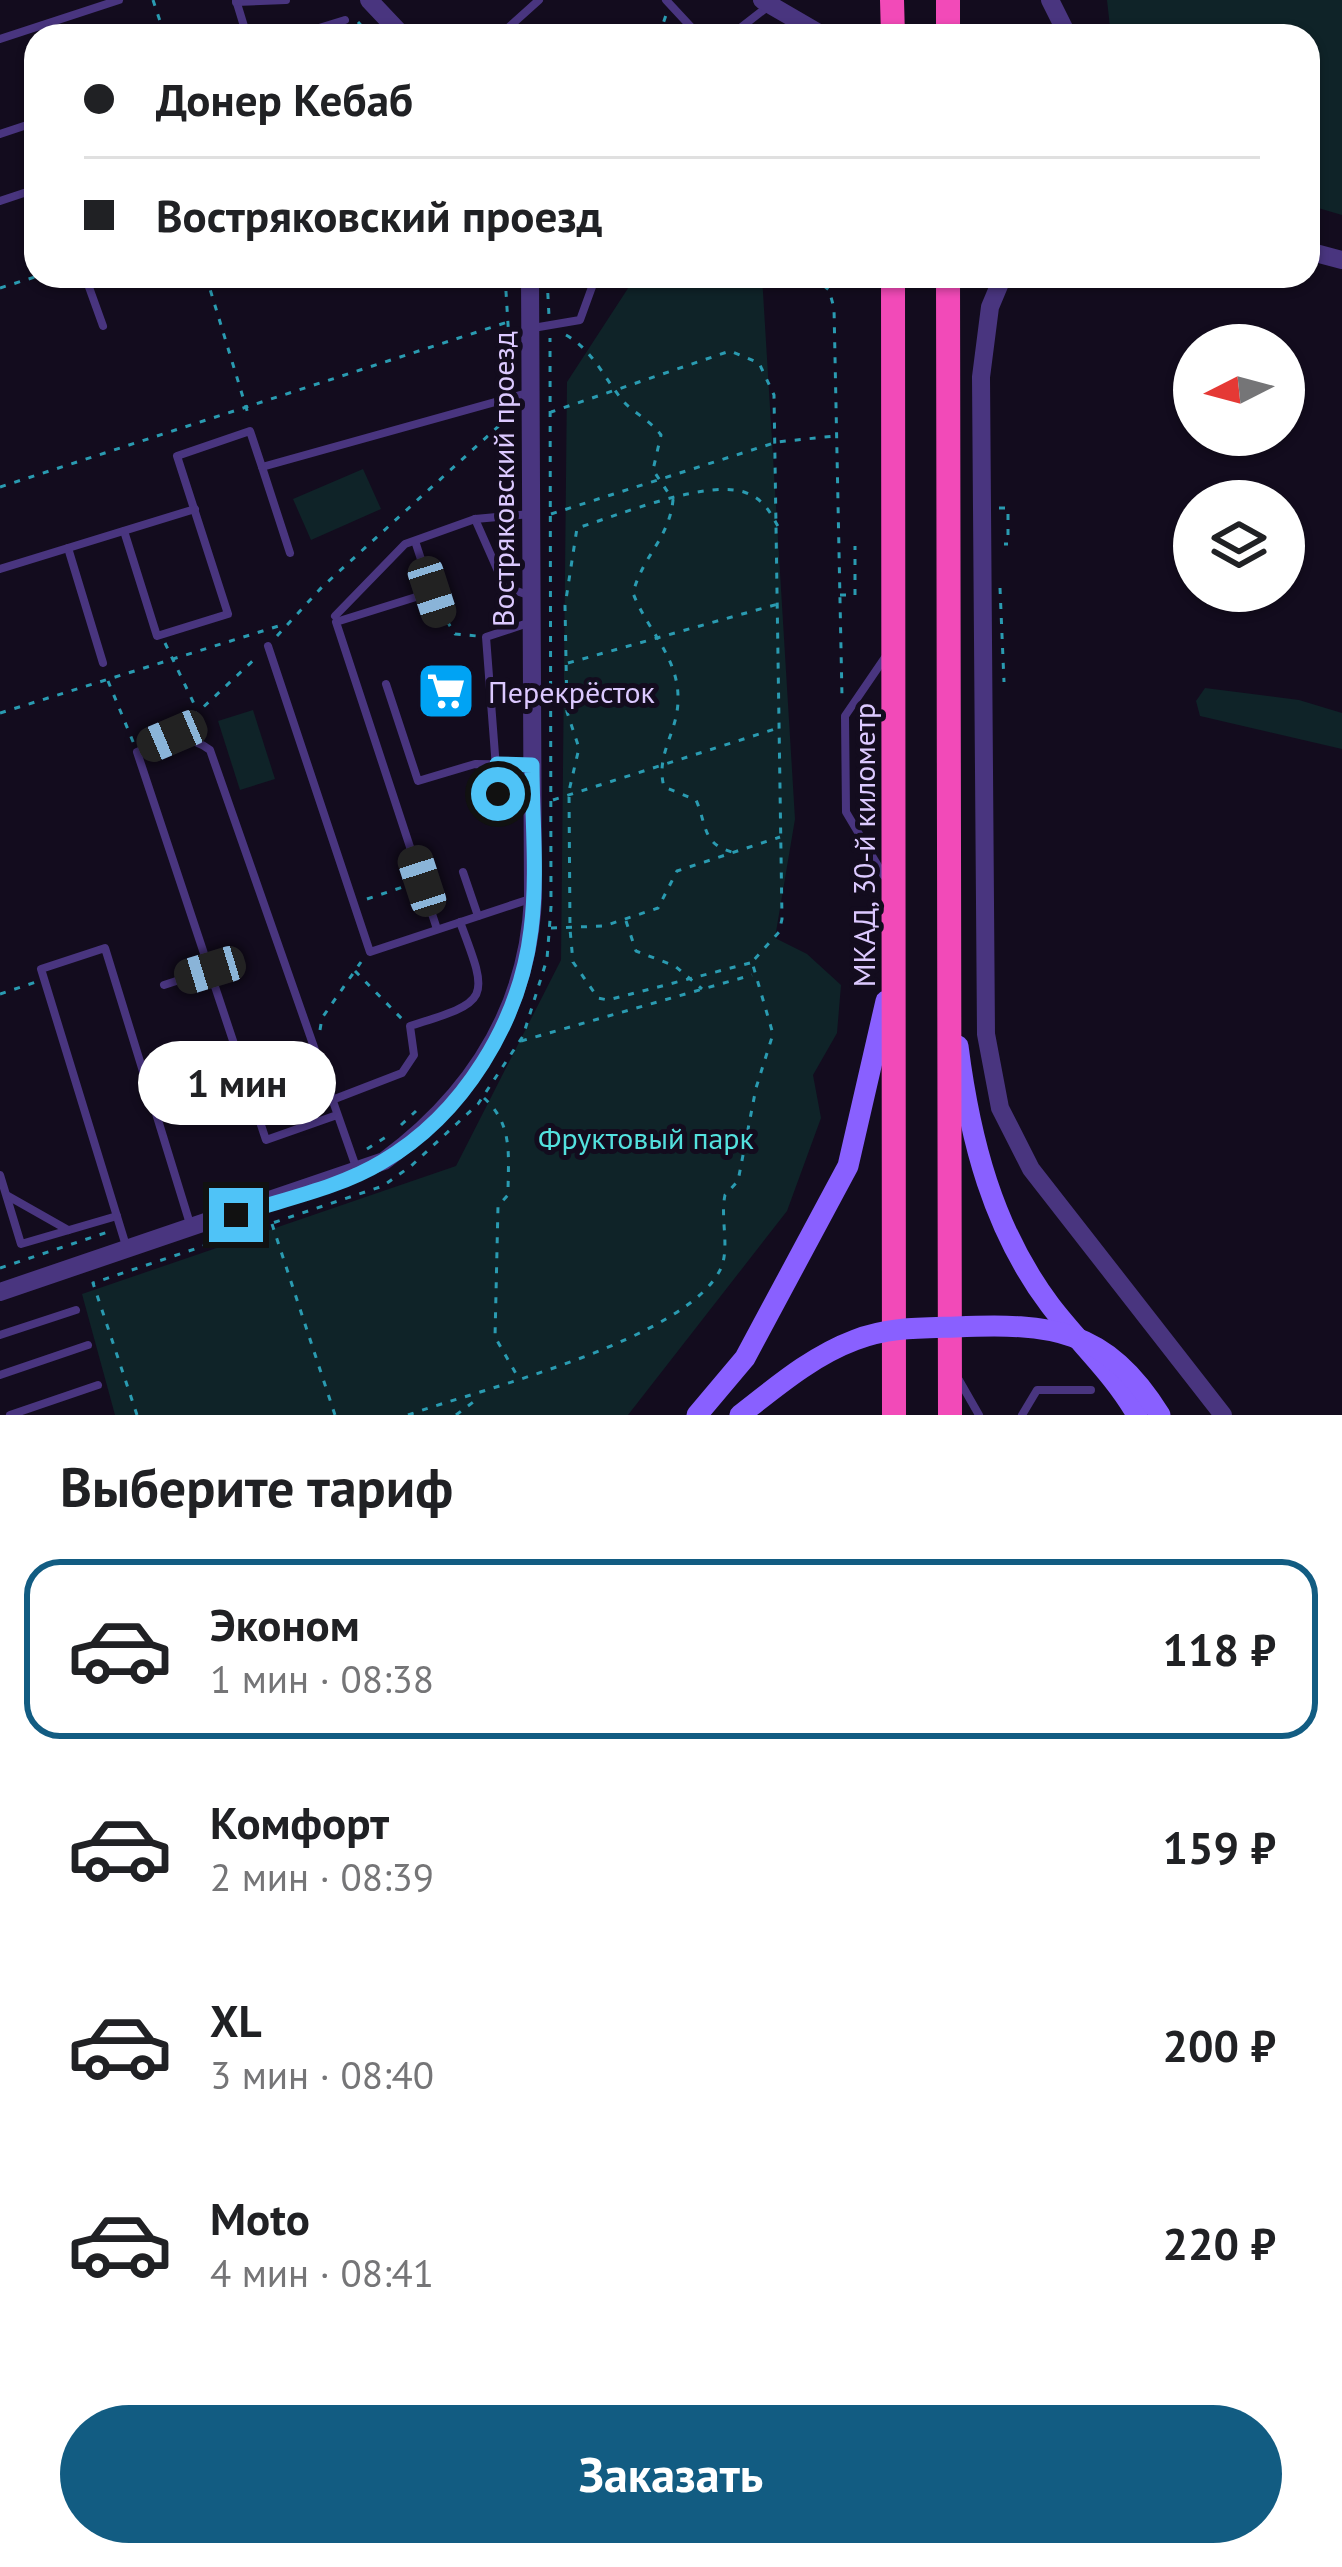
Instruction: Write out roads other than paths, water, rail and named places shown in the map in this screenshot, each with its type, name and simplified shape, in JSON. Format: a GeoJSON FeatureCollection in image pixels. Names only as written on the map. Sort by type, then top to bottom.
{"type":"FeatureCollection","features":[{"type":"Feature","properties":{"kind":"highway","name":"МКАД, 30-й километр"},"geometry":{"type":"LineString","coordinates":[[893,288],[894,1415]]}},
{"type":"Feature","properties":{"kind":"highway"},"geometry":{"type":"LineString","coordinates":[[948,288],[950,1415]]}},
{"type":"Feature","properties":{"kind":"main road"},"geometry":{"type":"LineString","coordinates":[[697,1415],[745,1358],[848,1166],[892,971]]}},
{"type":"Feature","properties":{"kind":"main road"},"geometry":{"type":"LineString","coordinates":[[949,972],[971,1126],[1002,1227],[1037,1288],[1137,1415]]}},
{"type":"Feature","properties":{"kind":"main road"},"geometry":{"type":"LineString","coordinates":[[740,1415],[814,1360],[854,1340],[894,1330],[1017,1324],[1055,1328],[1099,1347],[1139,1383],[1160,1415]]}},
{"type":"Feature","properties":{"kind":"main road"},"geometry":{"type":"LineString","coordinates":[[717,1415],[755,1415]]}},
{"type":"Feature","properties":{"kind":"street"},"geometry":{"type":"LineString","coordinates":[[369,0],[392,24]]}},
{"type":"Feature","properties":{"kind":"street"},"geometry":{"type":"LineString","coordinates":[[766,2],[804,24]]}},
{"type":"Feature","properties":{"kind":"street","name":"Востряковский проезд"},"geometry":{"type":"LineString","coordinates":[[0,1292],[191,1229],[355,1167],[384,1161],[437,1119],[483,1061],[515,995],[526,956],[533,898],[532,596],[542,514],[532,391],[540,327],[532,288]]}},
{"type":"Feature","properties":{"kind":"street"},"geometry":{"type":"LineString","coordinates":[[998,288],[989,307],[981,376],[986,1034],[991,1070],[1000,1108],[1030,1169],[1223,1415]]}},
{"type":"Feature","properties":{"kind":"lane"},"geometry":{"type":"LineString","coordinates":[[45,24],[118,0]]}},
{"type":"Feature","properties":{"kind":"lane"},"geometry":{"type":"LineString","coordinates":[[236,1],[286,0]]}},
{"type":"Feature","properties":{"kind":"lane"},"geometry":{"type":"LineString","coordinates":[[512,24],[539,0]]}},
{"type":"Feature","properties":{"kind":"lane"},"geometry":{"type":"LineString","coordinates":[[743,24],[766,2]]}},
{"type":"Feature","properties":{"kind":"lane"},"geometry":{"type":"LineString","coordinates":[[668,4],[696,24]]}},
{"type":"Feature","properties":{"kind":"lane"},"geometry":{"type":"LineString","coordinates":[[332,24],[345,20]]}},
{"type":"Feature","properties":{"kind":"lane"},"geometry":{"type":"LineString","coordinates":[[89,288],[103,326]]}},
{"type":"Feature","properties":{"kind":"lane"},"geometry":{"type":"LineString","coordinates":[[540,327],[580,320],[592,288]]}},
{"type":"Feature","properties":{"kind":"lane"},"geometry":{"type":"LineString","coordinates":[[262,466],[532,391]]}},
{"type":"Feature","properties":{"kind":"lane"},"geometry":{"type":"LineString","coordinates":[[124,531],[157,636],[228,614],[177,456],[250,430],[290,553]]}},
{"type":"Feature","properties":{"kind":"lane"},"geometry":{"type":"LineString","coordinates":[[0,569],[195,508]]}},
{"type":"Feature","properties":{"kind":"lane"},"geometry":{"type":"LineString","coordinates":[[335,616],[405,544],[475,520],[542,514]]}},
{"type":"Feature","properties":{"kind":"lane"},"geometry":{"type":"LineString","coordinates":[[475,520],[505,587],[532,596]]}},
{"type":"Feature","properties":{"kind":"lane"},"geometry":{"type":"LineString","coordinates":[[415,541],[440,617]]}},
{"type":"Feature","properties":{"kind":"lane"},"geometry":{"type":"LineString","coordinates":[[68,548],[103,663]]}},
{"type":"Feature","properties":{"kind":"lane"},"geometry":{"type":"LineString","coordinates":[[432,592],[336,622],[437,929]]}},
{"type":"Feature","properties":{"kind":"lane"},"geometry":{"type":"LineString","coordinates":[[498,794],[485,637],[532,622]]}},
{"type":"Feature","properties":{"kind":"lane"},"geometry":{"type":"LineString","coordinates":[[894,645],[845,716],[846,812],[894,892]]}},
{"type":"Feature","properties":{"kind":"lane"},"geometry":{"type":"LineString","coordinates":[[268,646],[370,952],[533,898]]}},
{"type":"Feature","properties":{"kind":"lane"},"geometry":{"type":"LineString","coordinates":[[386,684],[418,781],[475,764],[532,765]]}},
{"type":"Feature","properties":{"kind":"lane"},"geometry":{"type":"LineString","coordinates":[[338,1115],[266,1140],[137,752],[172,736],[198,741],[210,750],[338,1115],[355,1167]]}},
{"type":"Feature","properties":{"kind":"lane"},"geometry":{"type":"LineString","coordinates":[[463,872],[478,916]]}},
{"type":"Feature","properties":{"kind":"lane"},"geometry":{"type":"LineString","coordinates":[[332,1100],[411,1065],[410,1026],[466,1008],[476,999],[480,980],[460,922]]}},
{"type":"Feature","properties":{"kind":"lane"},"geometry":{"type":"LineString","coordinates":[[128,1250],[41,969],[105,948],[191,1229]]}},
{"type":"Feature","properties":{"kind":"lane"},"geometry":{"type":"LineString","coordinates":[[164,985],[210,970]]}},
{"type":"Feature","properties":{"kind":"lane"},"geometry":{"type":"LineString","coordinates":[[0,1175],[21,1244],[117,1216]]}},
{"type":"Feature","properties":{"kind":"lane"},"geometry":{"type":"LineString","coordinates":[[6,1196],[69,1230]]}},
{"type":"Feature","properties":{"kind":"lane"},"geometry":{"type":"LineString","coordinates":[[0,1335],[76,1310]]}},
{"type":"Feature","properties":{"kind":"lane"},"geometry":{"type":"LineString","coordinates":[[0,1375],[88,1346]]}},
{"type":"Feature","properties":{"kind":"lane"},"geometry":{"type":"LineString","coordinates":[[950,1356],[979,1415]]}},
{"type":"Feature","properties":{"kind":"lane"},"geometry":{"type":"LineString","coordinates":[[10,1415],[98,1385]]}},
{"type":"Feature","properties":{"kind":"lane"},"geometry":{"type":"LineString","coordinates":[[1022,1415],[1037,1390],[1090,1390]]}},
{"type":"Feature","properties":{"kind":"place","name":"Перекрёсток"},"geometry":{"type":"Point","coordinates":[446,691]}},
{"type":"Feature","properties":{"kind":"park label","name":"Фруктовый парк"},"geometry":{"type":"Point","coordinates":[646,1137]}}]}
